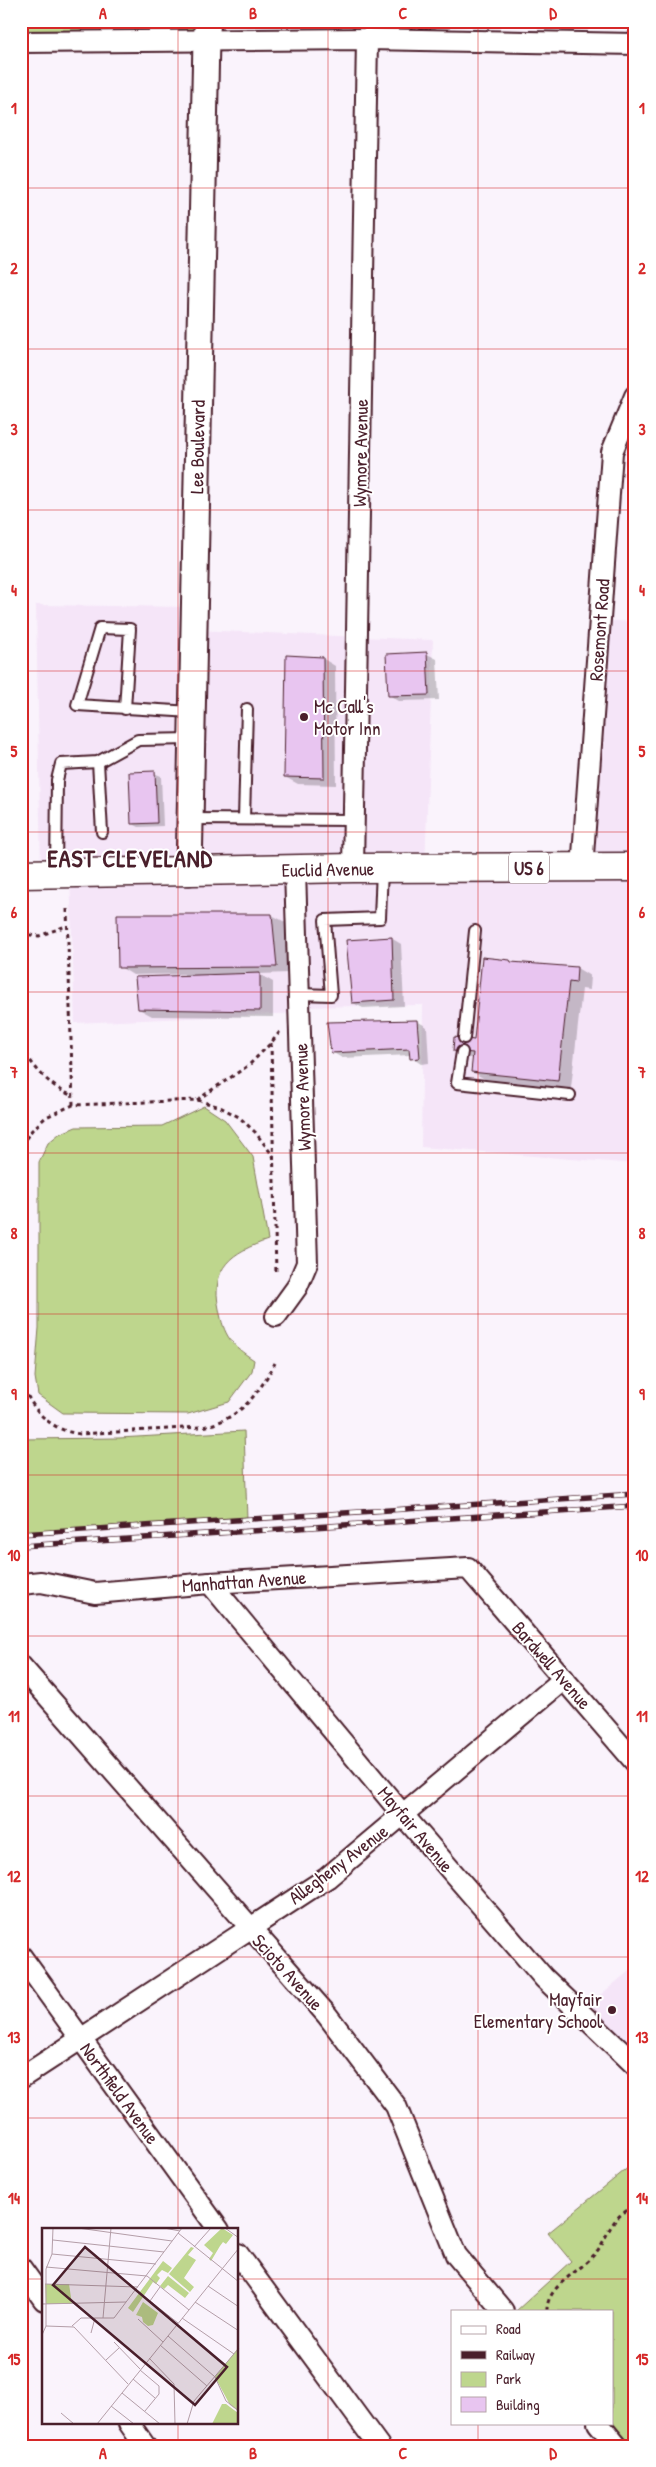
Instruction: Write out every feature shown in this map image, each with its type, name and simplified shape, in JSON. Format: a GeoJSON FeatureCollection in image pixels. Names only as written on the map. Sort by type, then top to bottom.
{"type":"FeatureCollection","features":[{"type":"Feature","properties":{"kind":"main road","name":"Euclid Avenue"},"geometry":{"type":"LineString","coordinates":[[21,874],[353,868],[635,867]]}},
{"type":"Feature","properties":{"kind":"street"},"geometry":{"type":"LineString","coordinates":[[21,42],[207,30],[367,39],[635,44]]}},
{"type":"Feature","properties":{"kind":"street","name":"Lee Boulevard"},"geometry":{"type":"LineString","coordinates":[[188,872],[207,30]]}},
{"type":"Feature","properties":{"kind":"street","name":"Wymore Avenue"},"geometry":{"type":"LineString","coordinates":[[353,868],[367,39]]}},
{"type":"Feature","properties":{"kind":"street","name":"Rosemont Road"},"geometry":{"type":"LineString","coordinates":[[582,868],[612,452],[635,396]]}},
{"type":"Feature","properties":{"kind":"street","name":"Wymore Avenue"},"geometry":{"type":"LineString","coordinates":[[276,1316],[297,1287],[307,1263],[295,870]]}},
{"type":"Feature","properties":{"kind":"street","name":"Manhattan Avenue"},"geometry":{"type":"LineString","coordinates":[[21,1584],[41,1582],[95,1593],[210,1583],[468,1568]]}},
{"type":"Feature","properties":{"kind":"street","name":"Bardwell Avenue"},"geometry":{"type":"LineString","coordinates":[[468,1568],[633,1756]]}},
{"type":"Feature","properties":{"kind":"street","name":"Mayfair Avenue"},"geometry":{"type":"LineString","coordinates":[[210,1583],[403,1815],[544,1978],[635,2065]]}},
{"type":"Feature","properties":{"kind":"street","name":"Scioto Avenue"},"geometry":{"type":"LineString","coordinates":[[21,1666],[327,2015],[396,2106],[456,2256],[502,2310]]}},
{"type":"Feature","properties":{"kind":"street","name":"Allegheny Avenue"},"geometry":{"type":"LineString","coordinates":[[21,2078],[249,1927],[327,1878],[564,1679]]}},
{"type":"Feature","properties":{"kind":"street","name":"Northfield Avenue"},"geometry":{"type":"LineString","coordinates":[[21,1956],[218,2228]]}},
{"type":"Feature","properties":{"kind":"street"},"geometry":{"type":"LineString","coordinates":[[239,2255],[378,2446]]}},
{"type":"Feature","properties":{"kind":"street"},"geometry":{"type":"LineString","coordinates":[[21,2268],[42,2297]]}},
{"type":"Feature","properties":{"kind":"street"},"geometry":{"type":"LineString","coordinates":[[130,2424],[145,2446]]}},
{"type":"Feature","properties":{"kind":"street"},"geometry":{"type":"LineString","coordinates":[[599,2424],[617,2446]]}},
{"type":"Feature","properties":{"kind":"lane"},"geometry":{"type":"LineString","coordinates":[[125,709],[130,629],[100,628],[77,706],[125,709],[192,712]]}},
{"type":"Feature","properties":{"kind":"lane"},"geometry":{"type":"LineString","coordinates":[[244,819],[247,709]]}},
{"type":"Feature","properties":{"kind":"lane"},"geometry":{"type":"LineString","coordinates":[[56,874],[56,780],[61,764],[98,762],[138,740],[191,739]]}},
{"type":"Feature","properties":{"kind":"lane"},"geometry":{"type":"LineString","coordinates":[[98,762],[102,832]]}},
{"type":"Feature","properties":{"kind":"lane"},"geometry":{"type":"LineString","coordinates":[[190,819],[354,820]]}},
{"type":"Feature","properties":{"kind":"lane"},"geometry":{"type":"LineString","coordinates":[[299,994],[331,995],[325,920],[380,918],[382,868]]}},
{"type":"Feature","properties":{"kind":"lane"},"geometry":{"type":"LineString","coordinates":[[464,1038],[475,931]]}},
{"type":"Feature","properties":{"kind":"lane"},"geometry":{"type":"LineString","coordinates":[[462,1052],[457,1083],[570,1095]]}},
{"type":"Feature","properties":{"kind":"path"},"geometry":{"type":"LineString","coordinates":[[67,910],[73,1105]]}},
{"type":"Feature","properties":{"kind":"path"},"geometry":{"type":"LineString","coordinates":[[21,934],[39,936],[66,926]]}},
{"type":"Feature","properties":{"kind":"path"},"geometry":{"type":"LineString","coordinates":[[197,1100],[241,1072],[271,1044],[286,1022]]}},
{"type":"Feature","properties":{"kind":"path"},"geometry":{"type":"LineString","coordinates":[[271,1044],[276,1274]]}},
{"type":"Feature","properties":{"kind":"path"},"geometry":{"type":"LineString","coordinates":[[21,1048],[46,1080],[61,1091],[73,1096]]}},
{"type":"Feature","properties":{"kind":"path"},"geometry":{"type":"LineString","coordinates":[[21,1144],[46,1117],[73,1105],[197,1100],[220,1107],[239,1117],[255,1132],[274,1157]]}},
{"type":"Feature","properties":{"kind":"path"},"geometry":{"type":"LineString","coordinates":[[21,1382],[36,1411],[58,1428],[68,1432],[80,1434],[202,1427],[216,1424],[242,1410],[263,1387],[275,1363]]}},
{"type":"Feature","properties":{"kind":"path"},"geometry":{"type":"LineString","coordinates":[[547,2310],[547,2306],[557,2288],[592,2258],[602,2244],[611,2223],[623,2211],[635,2206]]}},
{"type":"Feature","properties":{"kind":"shaded area"},"geometry":{"type":"Polygon","coordinates":[[[36,605],[194,607],[194,630],[433,640],[425,868],[582,868],[600,620],[635,622],[635,1164],[421,1147],[423,1005],[300,1007],[299,1013],[75,1023],[70,874],[41,874],[36,605]]]}},
{"type":"Feature","properties":{"kind":"shaded area","name":"Mayfair Elementary School"},"geometry":{"type":"Polygon","coordinates":[[[635,1966],[635,2050],[586,2007],[635,1966]]]}},
{"type":"Feature","properties":{"kind":"green space"},"geometry":{"type":"Polygon","coordinates":[[[21,21],[208,21],[206,39],[21,42],[21,21]]]}},
{"type":"Feature","properties":{"kind":"green space"},"geometry":{"type":"Polygon","coordinates":[[[204,1106],[225,1120],[253,1157],[268,1240],[244,1250],[227,1263],[221,1272],[217,1294],[226,1333],[240,1350],[254,1360],[252,1371],[229,1402],[188,1414],[63,1413],[38,1395],[35,1377],[39,1328],[39,1162],[48,1143],[59,1134],[76,1127],[162,1126],[204,1106]]]}},
{"type":"Feature","properties":{"kind":"green space"},"geometry":{"type":"Polygon","coordinates":[[[244,1431],[247,1519],[21,1534],[21,1439],[119,1438],[244,1431]]]}},
{"type":"Feature","properties":{"kind":"green space"},"geometry":{"type":"Polygon","coordinates":[[[635,2162],[635,2446],[617,2446],[599,2424],[614,2424],[614,2310],[517,2310],[571,2261],[548,2233],[635,2162]]]}},
{"type":"Feature","properties":{"kind":"building"},"geometry":{"type":"Polygon","coordinates":[[[427,652],[429,695],[388,696],[386,654],[427,652]]]}},
{"type":"Feature","properties":{"kind":"building","name":"Mc Call's Motor Inn"},"geometry":{"type":"Polygon","coordinates":[[[286,655],[323,657],[324,778],[284,777],[286,655]]]}},
{"type":"Feature","properties":{"kind":"building"},"geometry":{"type":"Polygon","coordinates":[[[155,771],[157,823],[131,824],[129,772],[155,771]]]}},
{"type":"Feature","properties":{"kind":"building"},"geometry":{"type":"Polygon","coordinates":[[[117,914],[272,914],[277,967],[118,968],[117,914]]]}},
{"type":"Feature","properties":{"kind":"building"},"geometry":{"type":"Polygon","coordinates":[[[392,937],[394,1000],[352,1003],[346,940],[392,937]]]}},
{"type":"Feature","properties":{"kind":"building"},"geometry":{"type":"Polygon","coordinates":[[[482,957],[510,960],[511,962],[577,967],[576,983],[569,982],[558,1081],[471,1072],[473,1053],[453,1051],[454,1037],[474,1040],[482,957]]]}},
{"type":"Feature","properties":{"kind":"building"},"geometry":{"type":"Polygon","coordinates":[[[260,973],[260,1011],[138,1009],[135,977],[260,973]]]}},
{"type":"Feature","properties":{"kind":"building"},"geometry":{"type":"Polygon","coordinates":[[[417,1020],[420,1058],[410,1059],[409,1049],[331,1053],[327,1022],[417,1020]]]}},
{"type":"Feature","properties":{"kind":"railway"},"geometry":{"type":"LineString","coordinates":[[21,1534],[635,1494]]}},
{"type":"Feature","properties":{"kind":"railway"},"geometry":{"type":"LineString","coordinates":[[21,1546],[635,1506]]}},
{"type":"Feature","properties":{"kind":"place","name":"Mc Call's Motor Inn"},"geometry":{"type":"Point","coordinates":[304,717]}},
{"type":"Feature","properties":{"kind":"place","name":"Mayfair Elementary School"},"geometry":{"type":"Point","coordinates":[612,2010]}},
{"type":"Feature","properties":{"kind":"district","name":"EAST CLEVELAND"},"geometry":{"type":"Point","coordinates":[130,858]}}]}
